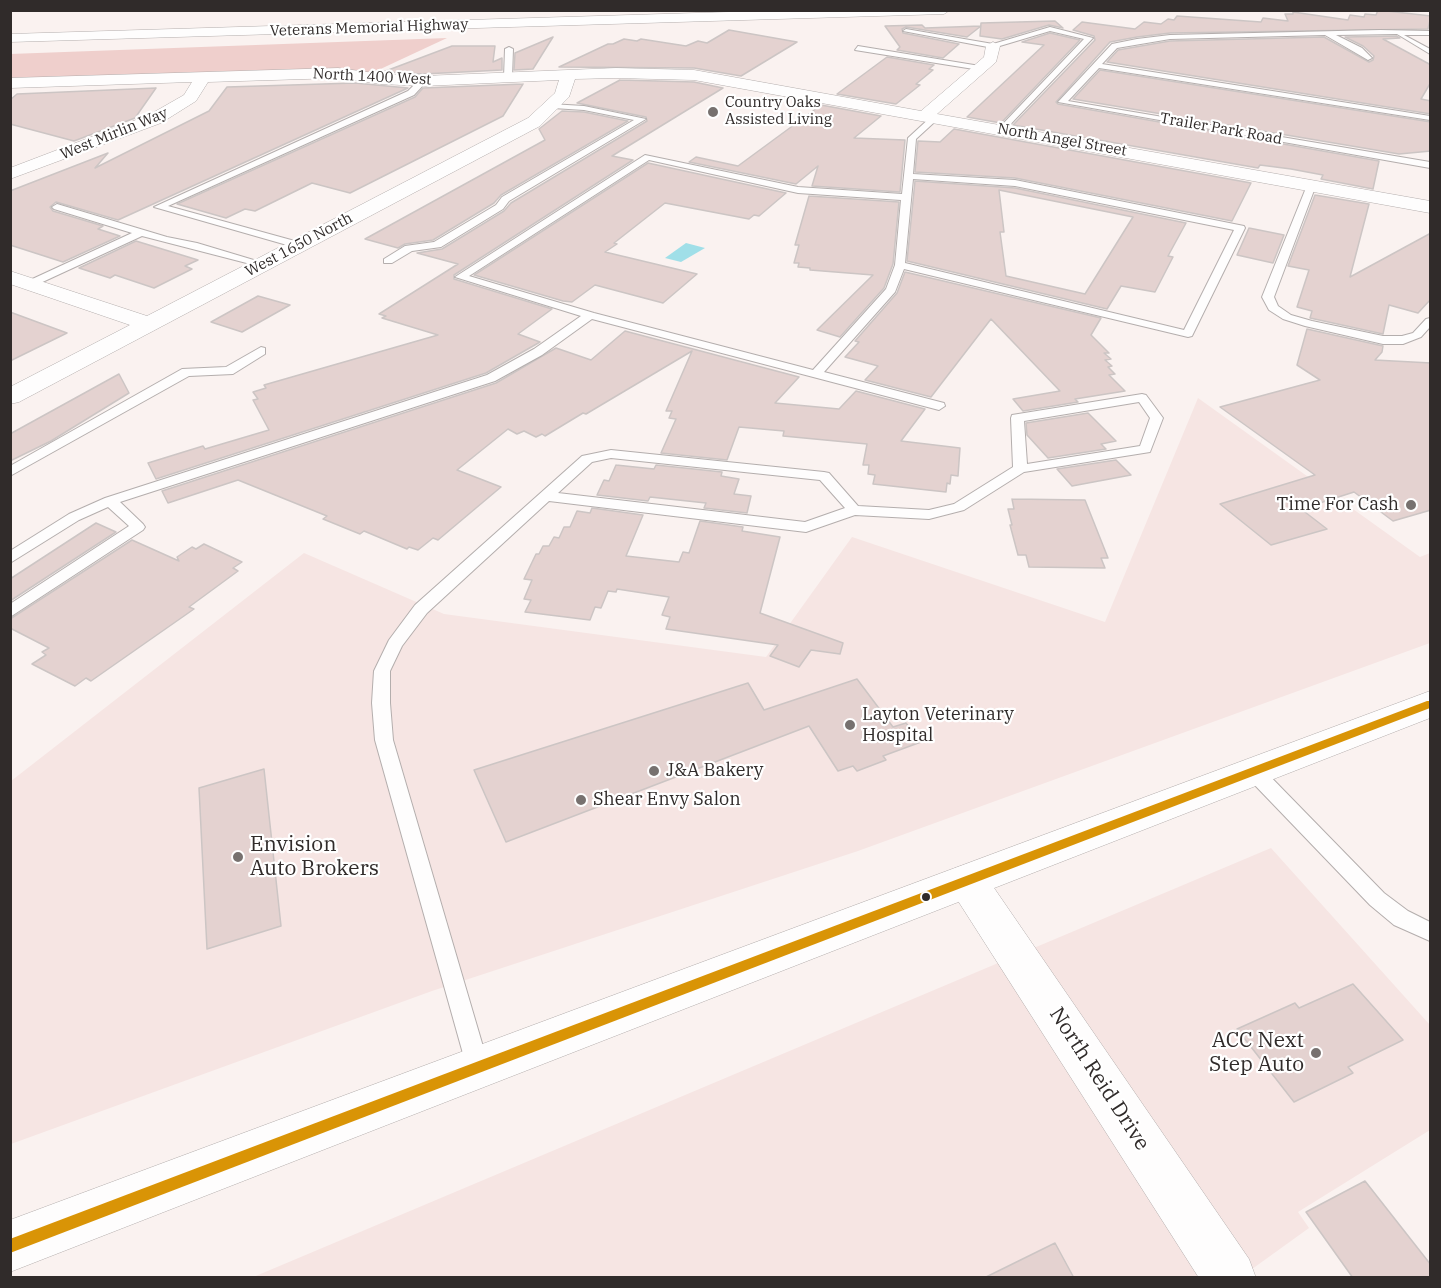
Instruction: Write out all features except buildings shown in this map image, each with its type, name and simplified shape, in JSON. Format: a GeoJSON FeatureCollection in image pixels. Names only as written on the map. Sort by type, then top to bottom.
{"type":"FeatureCollection","features":[{"type":"Feature","properties":{"kind":"main road","name":"Veterans Memorial Highway"},"geometry":{"type":"LineString","coordinates":[[10,25],[507,10]]}},
{"type":"Feature","properties":{"kind":"main road","name":"Veterans Memorial Highway"},"geometry":{"type":"LineString","coordinates":[[10,38],[944,10]]}},
{"type":"Feature","properties":{"kind":"main road"},"geometry":{"type":"LineString","coordinates":[[10,47],[852,17],[903,12]]}},
{"type":"Feature","properties":{"kind":"main road"},"geometry":{"type":"LineString","coordinates":[[931,116],[991,59],[993,46]]}},
{"type":"Feature","properties":{"kind":"main road","name":"North 1400 West"},"geometry":{"type":"LineString","coordinates":[[10,82],[338,73],[389,80],[423,81],[662,72],[694,75]]}},
{"type":"Feature","properties":{"kind":"main road","name":"West 1650 North"},"geometry":{"type":"LineString","coordinates":[[10,397],[534,122],[563,94],[568,75]]}},
{"type":"Feature","properties":{"kind":"main road","name":"North Angel Street"},"geometry":{"type":"LineString","coordinates":[[694,75],[1431,207]]}},
{"type":"Feature","properties":{"kind":"main road","name":"West Mirlin Way"},"geometry":{"type":"LineString","coordinates":[[10,174],[175,110],[190,98],[204,76]]}},
{"type":"Feature","properties":{"kind":"main road"},"geometry":{"type":"LineString","coordinates":[[28,149],[56,157]]}},
{"type":"Feature","properties":{"kind":"main road"},"geometry":{"type":"LineString","coordinates":[[21,280],[149,324]]}},
{"type":"Feature","properties":{"kind":"main road"},"geometry":{"type":"LineString","coordinates":[[10,1246],[1431,704]]}},
{"type":"Feature","properties":{"kind":"main road","name":"North Reid Drive"},"geometry":{"type":"LineString","coordinates":[[967,881],[1230,1278]]}},
{"type":"Feature","properties":{"kind":"lane"},"geometry":{"type":"LineString","coordinates":[[906,31],[993,46],[1050,29],[1089,38],[1003,129]]}},
{"type":"Feature","properties":{"kind":"lane"},"geometry":{"type":"LineString","coordinates":[[1327,33],[1359,50],[1368,58]]}},
{"type":"Feature","properties":{"kind":"lane","name":"Trailer Park Road"},"geometry":{"type":"LineString","coordinates":[[1431,33],[1327,33],[1137,40],[1114,46],[1062,102],[1431,165]]}},
{"type":"Feature","properties":{"kind":"lane","name":"Trailer Park Road"},"geometry":{"type":"LineString","coordinates":[[1395,33],[1431,52]]}},
{"type":"Feature","properties":{"kind":"lane"},"geometry":{"type":"LineString","coordinates":[[858,48],[980,68]]}},
{"type":"Feature","properties":{"kind":"lane"},"geometry":{"type":"LineString","coordinates":[[508,77],[509,49]]}},
{"type":"Feature","properties":{"kind":"lane"},"geometry":{"type":"LineString","coordinates":[[1097,65],[1431,118]]}},
{"type":"Feature","properties":{"kind":"lane"},"geometry":{"type":"LineString","coordinates":[[298,245],[159,207],[411,93],[423,81]]}},
{"type":"Feature","properties":{"kind":"lane"},"geometry":{"type":"LineString","coordinates":[[388,261],[409,249],[437,245],[500,207],[505,199],[642,119],[584,108],[553,106]]}},
{"type":"Feature","properties":{"kind":"lane"},"geometry":{"type":"LineString","coordinates":[[817,373],[891,290],[900,265],[912,138],[931,116]]}},
{"type":"Feature","properties":{"kind":"lane"},"geometry":{"type":"LineString","coordinates":[[906,197],[798,190],[648,157],[460,277],[590,315],[939,406]]}},
{"type":"Feature","properties":{"kind":"lane"},"geometry":{"type":"LineString","coordinates":[[900,265],[1188,334],[1240,228],[1015,183],[908,176]]}},
{"type":"Feature","properties":{"kind":"lane"},"geometry":{"type":"LineString","coordinates":[[1311,185],[1268,297],[1273,308],[1287,317],[1309,324],[1383,340],[1403,340],[1417,335],[1431,321]]}},
{"type":"Feature","properties":{"kind":"lane"},"geometry":{"type":"LineString","coordinates":[[57,207],[141,233],[262,264]]}},
{"type":"Feature","properties":{"kind":"lane"},"geometry":{"type":"LineString","coordinates":[[21,280],[141,233]]}},
{"type":"Feature","properties":{"kind":"lane"},"geometry":{"type":"LineString","coordinates":[[10,558],[74,517],[110,501],[491,378],[538,352],[590,315]]}},
{"type":"Feature","properties":{"kind":"lane"},"geometry":{"type":"LineString","coordinates":[[10,472],[186,372],[229,371],[261,351]]}},
{"type":"Feature","properties":{"kind":"lane"},"geometry":{"type":"LineString","coordinates":[[546,496],[806,527],[854,510],[929,515],[959,507],[1020,469],[1145,448],[1157,418],[1142,398],[1017,418],[1020,469]]}},
{"type":"Feature","properties":{"kind":"lane"},"geometry":{"type":"LineString","coordinates":[[477,1068],[384,740],[381,704],[382,671],[395,644],[421,609],[586,459],[611,454],[824,476],[854,510]]}},
{"type":"Feature","properties":{"kind":"lane"},"geometry":{"type":"LineString","coordinates":[[10,612],[138,527],[110,501]]}},
{"type":"Feature","properties":{"kind":"lane"},"geometry":{"type":"LineString","coordinates":[[1254,772],[1377,899],[1401,918],[1431,932]]}},
{"type":"Feature","properties":{"kind":"shaded area"},"geometry":{"type":"Polygon","coordinates":[[[447,38],[372,73],[11,79],[10,54],[447,38]]]}},
{"type":"Feature","properties":{"kind":"shaded area"},"geometry":{"type":"Polygon","coordinates":[[[1198,398],[1420,557],[1430,553],[1430,643],[858,851],[432,991],[11,1144],[11,781],[304,553],[444,614],[766,657],[852,537],[1105,622],[1198,398]]]}},
{"type":"Feature","properties":{"kind":"shaded area"},"geometry":{"type":"Polygon","coordinates":[[[1271,848],[1430,1025],[1430,1130],[1298,1212],[1309,1228],[1241,1277],[251,1278],[1271,848]]]}},
{"type":"Feature","properties":{"kind":"water"},"geometry":{"type":"Polygon","coordinates":[[[686,243],[705,248],[681,262],[665,258],[686,243]]]}},
{"type":"Feature","properties":{"kind":"transit line"},"geometry":{"type":"LineString","coordinates":[[10,1246],[1430,704]]}},
{"type":"Feature","properties":{"kind":"place","name":"Country Oaks Assisted Living"},"geometry":{"type":"Point","coordinates":[713,112]}},
{"type":"Feature","properties":{"kind":"place","name":"Time For Cash"},"geometry":{"type":"Point","coordinates":[1411,505]}},
{"type":"Feature","properties":{"kind":"place","name":"Layton Veterinary Hospital"},"geometry":{"type":"Point","coordinates":[850,725]}},
{"type":"Feature","properties":{"kind":"place","name":"J&A Bakery"},"geometry":{"type":"Point","coordinates":[654,771]}},
{"type":"Feature","properties":{"kind":"place","name":"Shear Envy Salon"},"geometry":{"type":"Point","coordinates":[581,800]}},
{"type":"Feature","properties":{"kind":"place","name":"Envision Auto Brokers"},"geometry":{"type":"Point","coordinates":[238,857]}},
{"type":"Feature","properties":{"kind":"place","name":"ACC Next Step Auto"},"geometry":{"type":"Point","coordinates":[1316,1053]}}]}
